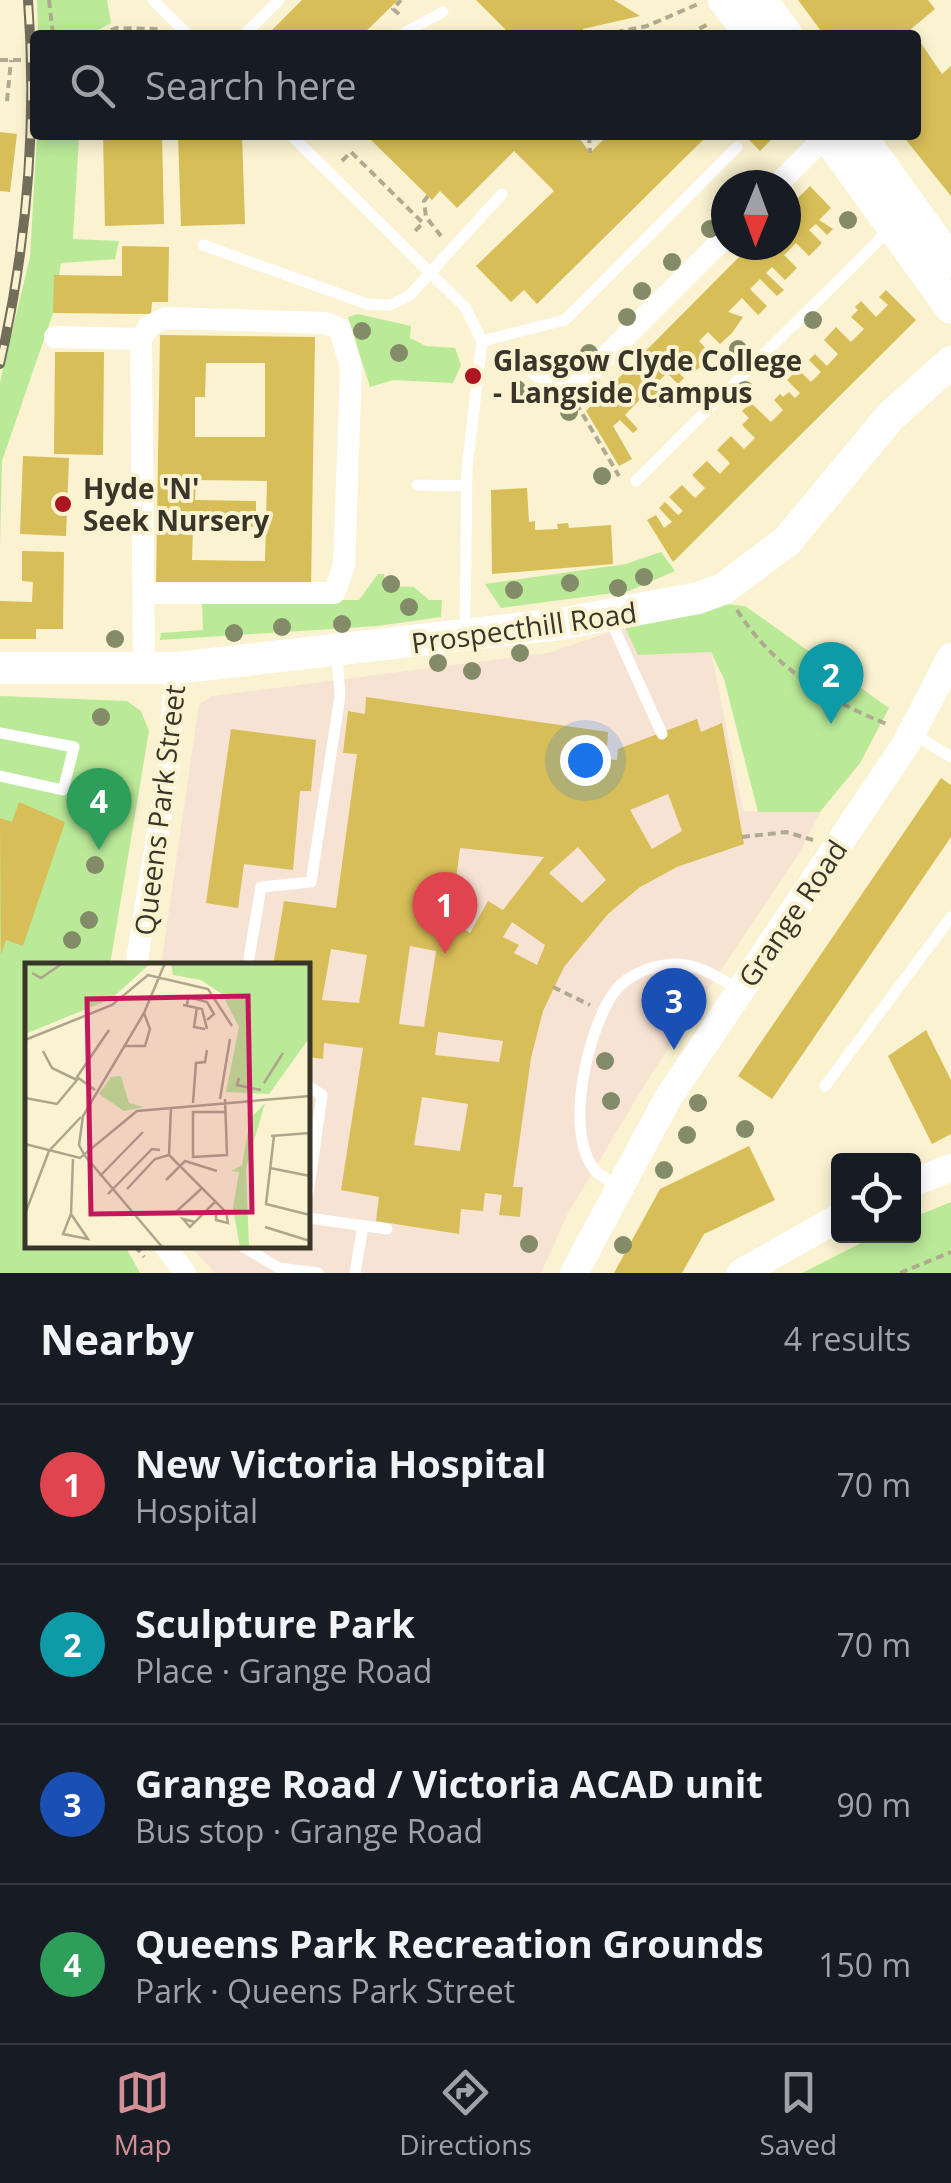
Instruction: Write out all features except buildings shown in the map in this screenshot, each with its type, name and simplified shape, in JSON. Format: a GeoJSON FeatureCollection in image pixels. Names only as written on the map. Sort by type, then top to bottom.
{"type":"FeatureCollection","features":[{"type":"Feature","properties":{"kind":"main road"},"geometry":{"type":"LineString","coordinates":[[724,0],[747,30]]}},
{"type":"Feature","properties":{"kind":"main road"},"geometry":{"type":"LineString","coordinates":[[762,0],[783,30]]}},
{"type":"Feature","properties":{"kind":"main road"},"geometry":{"type":"LineString","coordinates":[[830,140],[951,308]]}},
{"type":"Feature","properties":{"kind":"main road"},"geometry":{"type":"LineString","coordinates":[[864,140],[951,262]]}},
{"type":"Feature","properties":{"kind":"main road","name":"Prospecthill Road"},"geometry":{"type":"LineString","coordinates":[[0,668],[160,669],[465,636],[668,607],[723,589],[787,541],[912,394],[951,362]]}},
{"type":"Feature","properties":{"kind":"street"},"geometry":{"type":"LineString","coordinates":[[792,170],[821,140]]}},
{"type":"Feature","properties":{"kind":"street"},"geometry":{"type":"LineString","coordinates":[[538,371],[572,383],[582,380],[711,251]]}},
{"type":"Feature","properties":{"kind":"street"},"geometry":{"type":"LineString","coordinates":[[54,337],[141,339],[149,326],[166,318],[325,323],[340,329],[351,368],[344,566],[334,593],[144,594]]}},
{"type":"Feature","properties":{"kind":"street","name":"Queens Park Street"},"geometry":{"type":"LineString","coordinates":[[141,339],[144,594],[160,669],[168,770],[141,961]]}},
{"type":"Feature","properties":{"kind":"street","name":"Grange Road"},"geometry":{"type":"LineString","coordinates":[[574,1273],[668,1098],[912,733],[951,657]]}},
{"type":"Feature","properties":{"kind":"street"},"geometry":{"type":"LineString","coordinates":[[921,1179],[951,1168]]}},
{"type":"Feature","properties":{"kind":"street"},"geometry":{"type":"LineString","coordinates":[[741,1273],[831,1222]]}},
{"type":"Feature","properties":{"kind":"street"},"geometry":{"type":"LineString","coordinates":[[166,1248],[185,1273]]}},
{"type":"Feature","properties":{"kind":"lane"},"geometry":{"type":"LineString","coordinates":[[153,0],[183,30]]}},
{"type":"Feature","properties":{"kind":"lane"},"geometry":{"type":"LineString","coordinates":[[249,30],[279,0]]}},
{"type":"Feature","properties":{"kind":"lane"},"geometry":{"type":"LineString","coordinates":[[409,30],[443,12]]}},
{"type":"Feature","properties":{"kind":"lane"},"geometry":{"type":"LineString","coordinates":[[299,140],[465,307],[482,341],[466,486],[465,636]]}},
{"type":"Feature","properties":{"kind":"lane"},"geometry":{"type":"LineString","coordinates":[[482,341],[566,320],[737,147]]}},
{"type":"Feature","properties":{"kind":"lane"},"geometry":{"type":"LineString","coordinates":[[202,245],[378,306],[409,296],[502,194]]}},
{"type":"Feature","properties":{"kind":"lane"},"geometry":{"type":"LineString","coordinates":[[636,482],[892,227]]}},
{"type":"Feature","properties":{"kind":"lane"},"geometry":{"type":"LineString","coordinates":[[418,485],[466,486]]}},
{"type":"Feature","properties":{"kind":"lane"},"geometry":{"type":"LineString","coordinates":[[609,617],[662,734]]}},
{"type":"Feature","properties":{"kind":"lane"},"geometry":{"type":"LineString","coordinates":[[249,958],[261,887],[311,882],[340,696],[337,650]]}},
{"type":"Feature","properties":{"kind":"lane"},"geometry":{"type":"LineString","coordinates":[[0,733],[74,747],[63,790],[0,776]]}},
{"type":"Feature","properties":{"kind":"lane"},"geometry":{"type":"LineString","coordinates":[[912,733],[951,757]]}},
{"type":"Feature","properties":{"kind":"lane"},"geometry":{"type":"LineString","coordinates":[[825,1086],[951,917]]}},
{"type":"Feature","properties":{"kind":"lane"},"geometry":{"type":"LineString","coordinates":[[618,1186],[597,1172],[581,1120],[587,1054],[616,989],[630,978],[660,966],[698,968],[740,990]]}},
{"type":"Feature","properties":{"kind":"lane"},"geometry":{"type":"LineString","coordinates":[[310,1087],[322,1095],[310,1180]]}},
{"type":"Feature","properties":{"kind":"lane"},"geometry":{"type":"LineString","coordinates":[[310,1218],[386,1229]]}},
{"type":"Feature","properties":{"kind":"lane"},"geometry":{"type":"LineString","coordinates":[[355,1273],[363,1226]]}},
{"type":"Feature","properties":{"kind":"lane"},"geometry":{"type":"LineString","coordinates":[[245,1248],[278,1268],[318,1273]]}},
{"type":"Feature","properties":{"kind":"path"},"geometry":{"type":"LineString","coordinates":[[49,0],[52,30]]}},
{"type":"Feature","properties":{"kind":"path"},"geometry":{"type":"LineString","coordinates":[[400,15],[393,9],[401,0]]}},
{"type":"Feature","properties":{"kind":"path"},"geometry":{"type":"LineString","coordinates":[[627,30],[647,26],[704,0]]}},
{"type":"Feature","properties":{"kind":"path"},"geometry":{"type":"LineString","coordinates":[[111,30],[165,30]]}},
{"type":"Feature","properties":{"kind":"path"},"geometry":{"type":"LineString","coordinates":[[0,60],[30,60]]}},
{"type":"Feature","properties":{"kind":"path"},"geometry":{"type":"LineString","coordinates":[[7,101],[12,60]]}},
{"type":"Feature","properties":{"kind":"path"},"geometry":{"type":"LineString","coordinates":[[589,140],[590,153]]}},
{"type":"Feature","properties":{"kind":"path"},"geometry":{"type":"LineString","coordinates":[[332,156],[340,164],[351,152],[423,222],[412,234],[424,244]]}},
{"type":"Feature","properties":{"kind":"path"},"geometry":{"type":"LineString","coordinates":[[428,196],[424,201],[426,216],[442,235],[432,244]]}},
{"type":"Feature","properties":{"kind":"path"},"geometry":{"type":"LineString","coordinates":[[572,383],[577,409],[628,488],[636,482]]}},
{"type":"Feature","properties":{"kind":"path"},"geometry":{"type":"LineString","coordinates":[[723,589],[752,635],[790,672],[846,707],[912,733]]}},
{"type":"Feature","properties":{"kind":"path"},"geometry":{"type":"LineString","coordinates":[[742,836],[786,832],[837,846]]}},
{"type":"Feature","properties":{"kind":"path"},"geometry":{"type":"LineString","coordinates":[[553,987],[603,1011]]}},
{"type":"Feature","properties":{"kind":"path"},"geometry":{"type":"LineString","coordinates":[[900,1273],[951,1252]]}},
{"type":"Feature","properties":{"kind":"shaded area"},"geometry":{"type":"Polygon","coordinates":[[[625,627],[639,655],[711,652],[743,811],[820,812],[799,853],[648,1079],[568,1213],[541,1273],[215,1273],[192,1248],[310,1248],[310,963],[161,963],[199,704],[212,696],[548,653],[625,627]]]}},
{"type":"Feature","properties":{"kind":"green space"},"geometry":{"type":"Polygon","coordinates":[[[37,0],[107,0],[111,23],[98,30],[38,30],[37,0]]]}},
{"type":"Feature","properties":{"kind":"green space"},"geometry":{"type":"Polygon","coordinates":[[[37,140],[79,140],[73,239],[119,241],[115,259],[61,263],[53,313],[2,461],[0,547],[0,382],[30,257],[37,140]]]}},
{"type":"Feature","properties":{"kind":"green space"},"geometry":{"type":"Polygon","coordinates":[[[358,314],[411,326],[410,338],[426,346],[455,348],[461,365],[453,383],[393,380],[370,387],[348,317],[358,314]]]}},
{"type":"Feature","properties":{"kind":"green space"},"geometry":{"type":"Polygon","coordinates":[[[661,552],[675,571],[629,591],[501,608],[485,584],[626,564],[661,552]]]}},
{"type":"Feature","properties":{"kind":"green space"},"geometry":{"type":"Polygon","coordinates":[[[378,574],[384,574],[384,586],[414,587],[429,600],[442,600],[441,617],[377,626],[160,640],[161,633],[203,630],[202,600],[359,600],[378,574]]]}},
{"type":"Feature","properties":{"kind":"green space"},"geometry":{"type":"Polygon","coordinates":[[[724,604],[745,606],[889,708],[860,763],[820,812],[758,812],[724,679],[711,652],[638,655],[625,627],[724,604]]]}},
{"type":"Feature","properties":{"kind":"green space"},"geometry":{"type":"Polygon","coordinates":[[[0,696],[127,701],[141,711],[149,731],[110,963],[25,963],[25,1248],[126,1248],[140,1273],[0,1273],[0,696]]]}},
{"type":"Feature","properties":{"kind":"green space"},"geometry":{"type":"Polygon","coordinates":[[[951,1202],[951,1273],[802,1273],[861,1243],[921,1243],[921,1214],[951,1202]]]}},
{"type":"Feature","properties":{"kind":"railway"},"geometry":{"type":"LineString","coordinates":[[28,0],[30,46]]}},
{"type":"Feature","properties":{"kind":"railway"},"geometry":{"type":"LineString","coordinates":[[0,364],[17,274],[30,137]]}},
{"type":"Feature","properties":{"kind":"place","name":"Glasgow Clyde College - Langside Campus"},"geometry":{"type":"Point","coordinates":[473,376]}},
{"type":"Feature","properties":{"kind":"place","name":"Hyde 'N' Seek Nursery"},"geometry":{"type":"Point","coordinates":[63,504]}},
{"type":"Feature","properties":{"kind":"place","name":"Sculpture Park"},"geometry":{"type":"Point","coordinates":[831,724]}},
{"type":"Feature","properties":{"kind":"place","name":"Queens Park Recreation Grounds"},"geometry":{"type":"Point","coordinates":[99,850]}},
{"type":"Feature","properties":{"kind":"place","name":"New Victoria Hospital"},"geometry":{"type":"Point","coordinates":[445,954]}},
{"type":"Feature","properties":{"kind":"place","name":"Grange Road / Victoria ACAD unit"},"geometry":{"type":"Point","coordinates":[674,1050]}}]}
